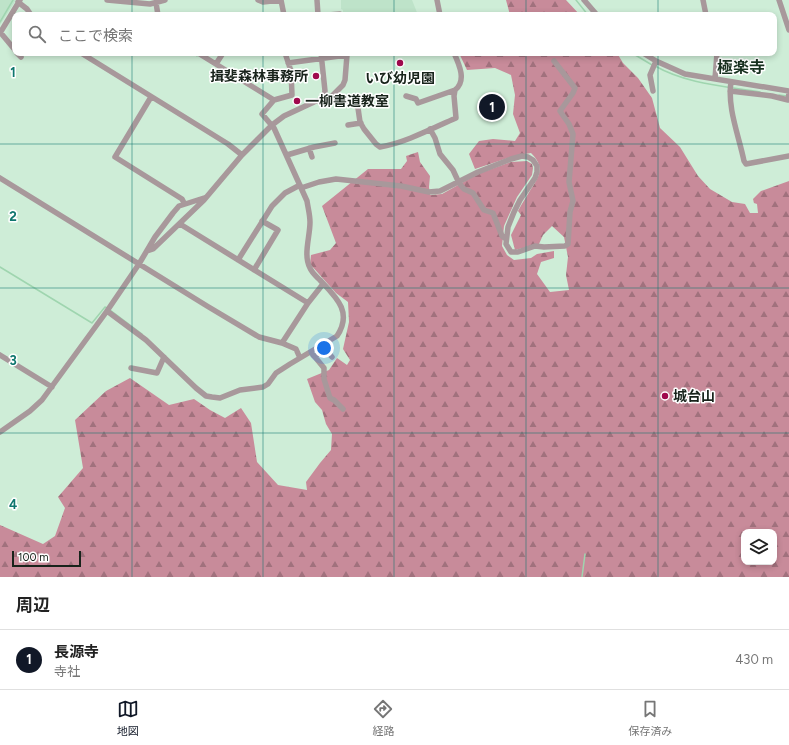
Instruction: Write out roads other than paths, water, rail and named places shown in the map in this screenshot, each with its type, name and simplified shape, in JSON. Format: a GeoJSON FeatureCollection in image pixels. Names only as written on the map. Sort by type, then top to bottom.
{"type":"FeatureCollection","features":[{"type":"Feature","properties":{"kind":"street"},"geometry":{"type":"LineString","coordinates":[[107,0],[150,4],[165,0]]}},
{"type":"Feature","properties":{"kind":"street"},"geometry":{"type":"LineString","coordinates":[[258,0],[263,2],[281,0],[283,12]]}},
{"type":"Feature","properties":{"kind":"street"},"geometry":{"type":"LineString","coordinates":[[317,0],[318,12]]}},
{"type":"Feature","properties":{"kind":"street"},"geometry":{"type":"LineString","coordinates":[[437,0],[439,12]]}},
{"type":"Feature","properties":{"kind":"street"},"geometry":{"type":"LineString","coordinates":[[584,0],[594,12]]}},
{"type":"Feature","properties":{"kind":"street"},"geometry":{"type":"LineString","coordinates":[[703,0],[705,12]]}},
{"type":"Feature","properties":{"kind":"street"},"geometry":{"type":"LineString","coordinates":[[779,0],[789,30]]}},
{"type":"Feature","properties":{"kind":"street"},"geometry":{"type":"LineString","coordinates":[[12,12],[19,1],[29,12]]}},
{"type":"Feature","properties":{"kind":"street"},"geometry":{"type":"LineString","coordinates":[[156,3],[158,12]]}},
{"type":"Feature","properties":{"kind":"street"},"geometry":{"type":"LineString","coordinates":[[12,13],[0,33],[12,47]]}},
{"type":"Feature","properties":{"kind":"street"},"geometry":{"type":"LineString","coordinates":[[86,56],[228,144],[242,155]]}},
{"type":"Feature","properties":{"kind":"street"},"geometry":{"type":"LineString","coordinates":[[203,56],[274,100]]}},
{"type":"Feature","properties":{"kind":"street"},"geometry":{"type":"LineString","coordinates":[[216,64],[220,56]]}},
{"type":"Feature","properties":{"kind":"street"},"geometry":{"type":"LineString","coordinates":[[286,56],[291,70],[292,95],[274,100],[262,114],[274,128],[301,186],[309,212],[310,223],[306,257],[310,270],[336,299],[343,312],[344,320],[341,330],[337,336],[323,347],[315,357]]}},
{"type":"Feature","properties":{"kind":"street"},"geometry":{"type":"LineString","coordinates":[[288,63],[321,56],[325,99]]}},
{"type":"Feature","properties":{"kind":"street"},"geometry":{"type":"LineString","coordinates":[[147,251],[153,249],[210,194],[242,155],[272,125],[284,116],[325,99],[343,85],[345,80],[347,56]]}},
{"type":"Feature","properties":{"kind":"street"},"geometry":{"type":"LineString","coordinates":[[406,96],[416,99],[418,103],[458,88],[462,74],[456,56]]}},
{"type":"Feature","properties":{"kind":"street"},"geometry":{"type":"LineString","coordinates":[[648,56],[685,74],[789,92],[788,100],[772,96],[730,91]]}},
{"type":"Feature","properties":{"kind":"street"},"geometry":{"type":"LineString","coordinates":[[714,79],[717,56]]}},
{"type":"Feature","properties":{"kind":"street"},"geometry":{"type":"LineString","coordinates":[[238,260],[272,206],[284,193],[301,186],[336,179],[401,186],[429,192],[440,191],[478,172],[517,158],[528,156],[537,166],[537,172],[535,178],[520,200],[514,212],[508,227],[506,244],[511,252],[518,252],[535,246],[565,246],[569,240],[568,222],[573,201],[569,186],[569,171],[573,140],[571,128],[560,111],[574,93],[575,88],[554,61]]}},
{"type":"Feature","properties":{"kind":"street"},"geometry":{"type":"LineString","coordinates":[[654,90],[650,75],[656,61]]}},
{"type":"Feature","properties":{"kind":"street"},"geometry":{"type":"LineString","coordinates":[[731,82],[730,91],[734,117],[746,164],[789,156]]}},
{"type":"Feature","properties":{"kind":"street"},"geometry":{"type":"LineString","coordinates":[[325,99],[348,101],[355,104],[358,108],[361,123],[376,144],[380,147],[388,146],[430,130],[456,118],[454,96],[455,90]]}},
{"type":"Feature","properties":{"kind":"street"},"geometry":{"type":"LineString","coordinates":[[151,97],[115,157],[182,199],[184,203]]}},
{"type":"Feature","properties":{"kind":"street"},"geometry":{"type":"LineString","coordinates":[[348,125],[361,123]]}},
{"type":"Feature","properties":{"kind":"street"},"geometry":{"type":"LineString","coordinates":[[430,130],[435,138],[440,154],[453,170],[458,181],[464,189],[473,193],[484,210],[493,213],[502,236],[506,239]]}},
{"type":"Feature","properties":{"kind":"street"},"geometry":{"type":"LineString","coordinates":[[287,155],[309,148],[335,143]]}},
{"type":"Feature","properties":{"kind":"street"},"geometry":{"type":"LineString","coordinates":[[309,148],[312,157]]}},
{"type":"Feature","properties":{"kind":"street"},"geometry":{"type":"LineString","coordinates":[[0,178],[259,336],[296,349],[300,358]]}},
{"type":"Feature","properties":{"kind":"street"},"geometry":{"type":"LineString","coordinates":[[0,432],[42,400],[107,311],[140,264],[160,231],[179,206],[205,198]]}},
{"type":"Feature","properties":{"kind":"street"},"geometry":{"type":"LineString","coordinates":[[254,270],[278,230],[262,221]]}},
{"type":"Feature","properties":{"kind":"street"},"geometry":{"type":"LineString","coordinates":[[180,224],[308,303]]}},
{"type":"Feature","properties":{"kind":"street"},"geometry":{"type":"LineString","coordinates":[[282,343],[308,303],[324,284]]}},
{"type":"Feature","properties":{"kind":"street"},"geometry":{"type":"LineString","coordinates":[[107,311],[146,340],[206,396],[220,398],[240,390],[264,387],[276,373],[300,358],[323,347]]}},
{"type":"Feature","properties":{"kind":"street"},"geometry":{"type":"LineString","coordinates":[[323,347],[332,357]]}},
{"type":"Feature","properties":{"kind":"street"},"geometry":{"type":"LineString","coordinates":[[311,352],[324,368],[324,379],[330,398],[343,408]]}},
{"type":"Feature","properties":{"kind":"street"},"geometry":{"type":"LineString","coordinates":[[0,355],[52,387]]}},
{"type":"Feature","properties":{"kind":"street"},"geometry":{"type":"LineString","coordinates":[[131,368],[157,373],[164,357]]}},
{"type":"Feature","properties":{"kind":"waterway"},"geometry":{"type":"LineString","coordinates":[[0,22],[13,0]]}},
{"type":"Feature","properties":{"kind":"waterway"},"geometry":{"type":"LineString","coordinates":[[576,0],[586,12]]}},
{"type":"Feature","properties":{"kind":"waterway"},"geometry":{"type":"LineString","coordinates":[[637,56],[652,65]]}},
{"type":"Feature","properties":{"kind":"waterway"},"geometry":{"type":"LineString","coordinates":[[655,66],[693,81],[760,92]]}},
{"type":"Feature","properties":{"kind":"waterway"},"geometry":{"type":"LineString","coordinates":[[779,95],[787,96]]}},
{"type":"Feature","properties":{"kind":"waterway"},"geometry":{"type":"LineString","coordinates":[[0,267],[92,323],[105,307],[107,308]]}},
{"type":"Feature","properties":{"kind":"waterway"},"geometry":{"type":"LineString","coordinates":[[110,310],[142,334]]}},
{"type":"Feature","properties":{"kind":"waterway"},"geometry":{"type":"LineString","coordinates":[[582,577],[585,554]]}},
{"type":"Feature","properties":{"kind":"place","name":"いび幼児園"},"geometry":{"type":"Point","coordinates":[400,63]}},
{"type":"Feature","properties":{"kind":"place","name":"揖斐森林事務所"},"geometry":{"type":"Point","coordinates":[316,76]}},
{"type":"Feature","properties":{"kind":"place","name":"一柳書道教室"},"geometry":{"type":"Point","coordinates":[297,101]}},
{"type":"Feature","properties":{"kind":"place","name":"長源寺"},"geometry":{"type":"Point","coordinates":[492,107]}},
{"type":"Feature","properties":{"kind":"place","name":"城台山"},"geometry":{"type":"Point","coordinates":[665,396]}},
{"type":"Feature","properties":{"kind":"district","name":"極楽寺"},"geometry":{"type":"Point","coordinates":[741,67]}}]}
